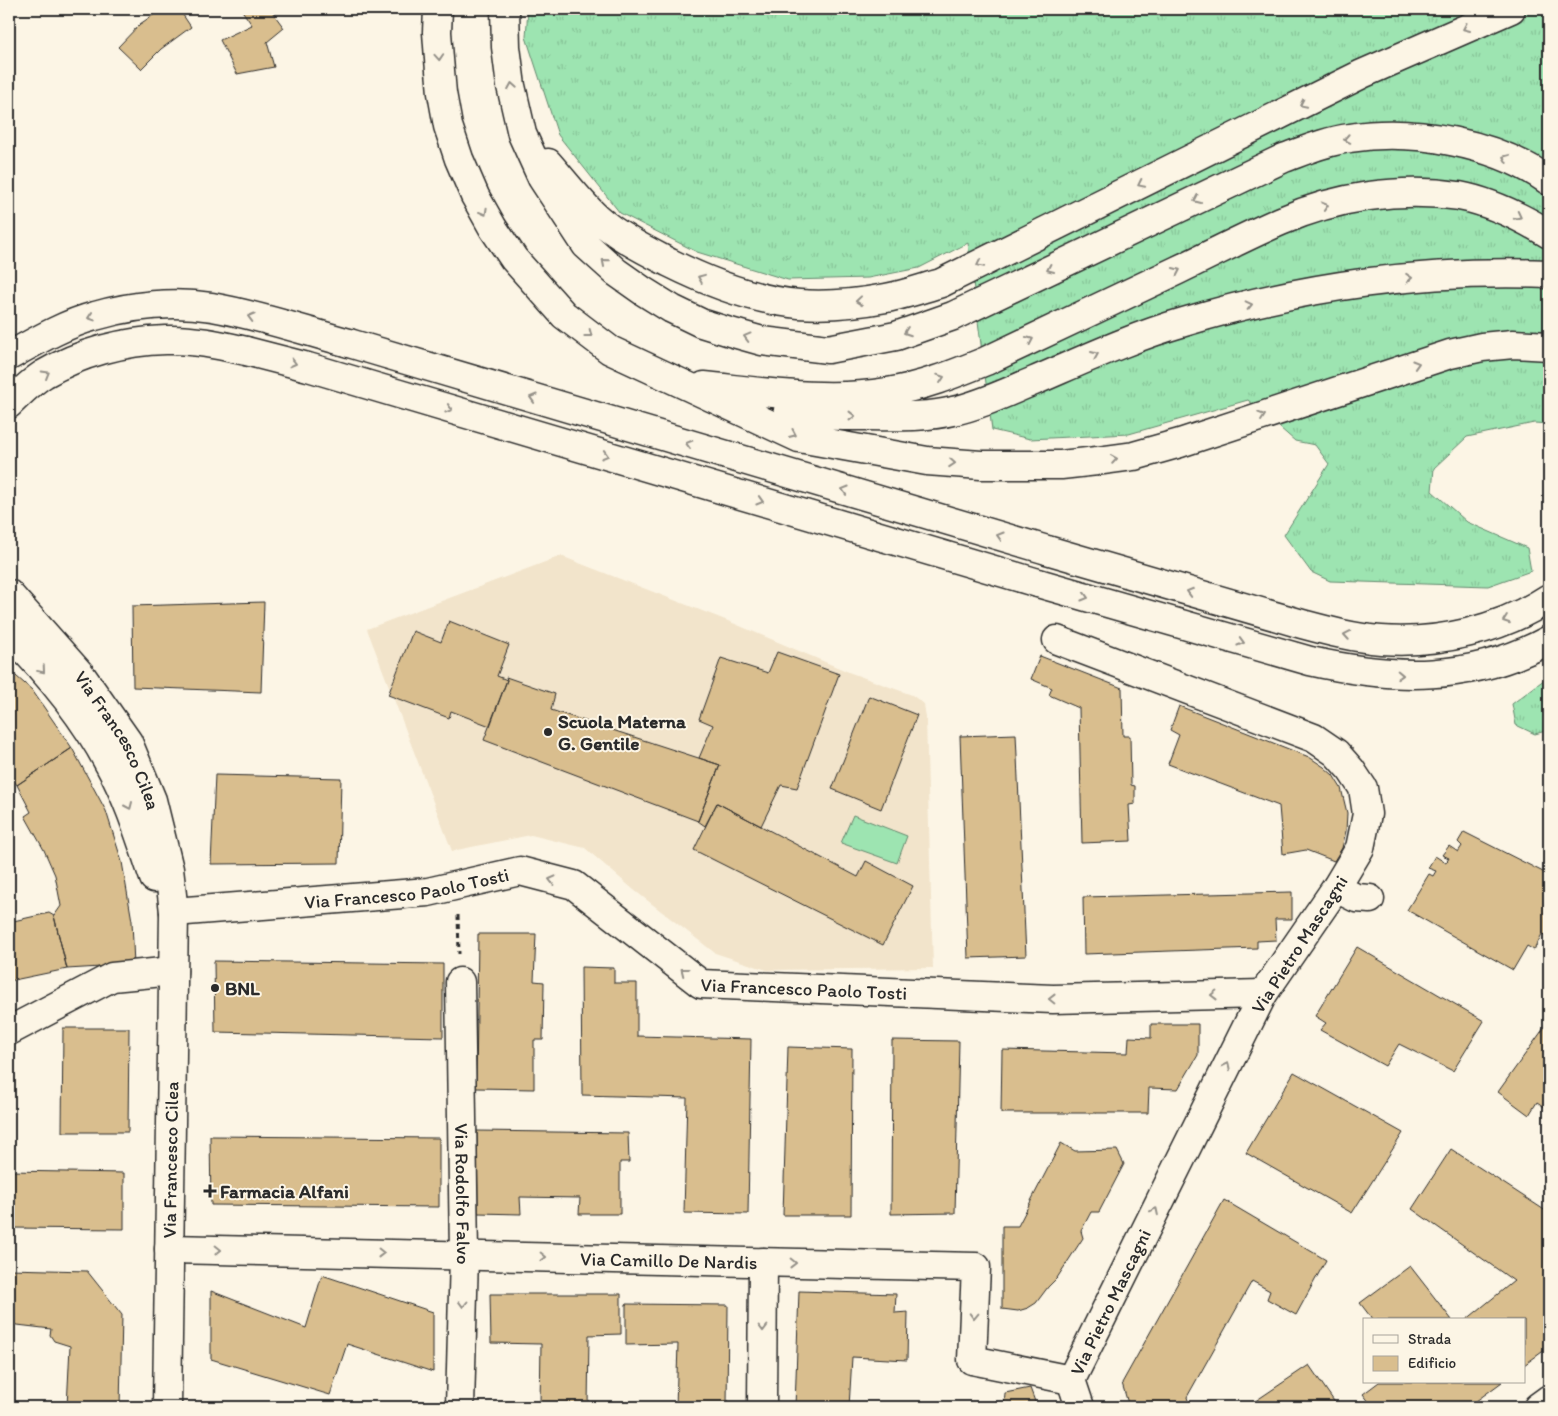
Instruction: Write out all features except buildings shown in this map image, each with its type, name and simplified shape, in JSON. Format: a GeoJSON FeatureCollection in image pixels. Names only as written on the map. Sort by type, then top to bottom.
{"type":"FeatureCollection","features":[{"type":"Feature","properties":{"kind":"main road"},"geometry":{"type":"LineString","coordinates":[[438,9],[439,59],[442,93],[448,126],[472,189],[493,228],[514,258],[564,315],[610,350],[799,438],[927,461],[1025,466],[1097,462],[1134,456],[1216,432],[1450,354],[1498,345],[1549,346]]}},
{"type":"Feature","properties":{"kind":"main road"},"geometry":{"type":"LineString","coordinates":[[505,9],[506,47],[511,86],[522,134],[542,178],[586,245],[616,272],[672,309],[701,323],[762,341],[828,349],[896,336],[953,316],[1284,158],[1319,145],[1350,138],[1384,135],[1456,142],[1491,152],[1515,162],[1549,181]]}},
{"type":"Feature","properties":{"kind":"main road"},"geometry":{"type":"LineString","coordinates":[[522,134],[596,216],[654,255],[691,274],[762,298],[799,304],[835,304],[887,298],[941,283],[1362,74],[1511,9]]}},
{"type":"Feature","properties":{"kind":"main road"},"geometry":{"type":"LineString","coordinates":[[685,385],[796,395],[834,396],[889,392],[917,386],[986,361],[1281,221],[1336,202],[1364,196],[1424,193],[1459,196],[1512,213],[1549,234]]}},
{"type":"Feature","properties":{"kind":"main road"},"geometry":{"type":"LineString","coordinates":[[685,385],[792,412],[838,416],[913,417],[936,415],[978,404],[1137,337],[1248,305],[1316,290],[1389,280],[1510,272],[1549,274]]}},
{"type":"Feature","properties":{"kind":"main road"},"geometry":{"type":"LineString","coordinates":[[9,356],[59,329],[94,316],[127,308],[160,305],[211,307],[349,343],[1047,550],[1332,632],[1380,640],[1433,640],[1514,618],[1549,598]]}},
{"type":"Feature","properties":{"kind":"main road"},"geometry":{"type":"LineString","coordinates":[[9,404],[24,389],[43,375],[71,361],[100,350],[130,343],[166,340],[208,343],[317,369],[1038,583],[1310,661],[1345,669],[1379,674],[1406,675],[1479,668],[1514,657],[1549,640]]}},
{"type":"Feature","properties":{"kind":"main road","name":"Via Francesco Cilea"},"geometry":{"type":"LineString","coordinates":[[9,594],[81,675],[128,742],[152,800],[169,869],[174,912],[167,1407]]}},
{"type":"Feature","properties":{"kind":"main road","name":"Via Francesco Cilea"},"geometry":{"type":"LineString","coordinates":[[9,634],[26,651],[76,711],[110,764],[135,819],[156,883],[174,912]]}},
{"type":"Feature","properties":{"kind":"main road","name":"Via Pietro Mascagni"},"geometry":{"type":"LineString","coordinates":[[1057,640],[1314,738],[1336,753],[1351,770],[1363,788],[1367,814],[1360,848],[1336,888],[1263,994],[1071,1380],[1080,1407]]}},
{"type":"Feature","properties":{"kind":"main road","name":"Via Francesco Paolo Tosti"},"geometry":{"type":"LineString","coordinates":[[174,912],[428,892],[520,872],[574,885],[701,984],[1053,999],[1263,994]]}},
{"type":"Feature","properties":{"kind":"main road"},"geometry":{"type":"LineString","coordinates":[[1336,888],[1356,898],[1370,899]]}},
{"type":"Feature","properties":{"kind":"main road"},"geometry":{"type":"LineString","coordinates":[[9,1031],[112,977],[173,971]]}},
{"type":"Feature","properties":{"kind":"main road","name":"Via Rodolfo Falvo"},"geometry":{"type":"LineString","coordinates":[[460,982],[464,1255],[460,1407]]}},
{"type":"Feature","properties":{"kind":"main road","name":"Via Camillo De Nardis"},"geometry":{"type":"LineString","coordinates":[[169,1249],[976,1267],[972,1360],[1071,1380]]}},
{"type":"Feature","properties":{"kind":"main road"},"geometry":{"type":"LineString","coordinates":[[762,1407],[763,1262]]}},
{"type":"Feature","properties":{"kind":"main road"},"geometry":{"type":"LineString","coordinates":[[1538,1407],[1549,1399]]}},
{"type":"Feature","properties":{"kind":"path"},"geometry":{"type":"LineString","coordinates":[[458,914],[460,982]]}},
{"type":"Feature","properties":{"kind":"shaded area"},"geometry":{"type":"Polygon","coordinates":[[[561,556],[728,621],[851,673],[912,695],[924,704],[926,718],[933,968],[767,970],[715,953],[634,890],[585,848],[531,835],[452,851],[367,629],[561,556]]]}},
{"type":"Feature","properties":{"kind":"green space"},"geometry":{"type":"Polygon","coordinates":[[[528,9],[1549,9],[1549,424],[1534,423],[1467,437],[1434,468],[1432,491],[1467,522],[1527,548],[1531,571],[1488,586],[1330,581],[1311,572],[1284,535],[1329,464],[1315,445],[1295,441],[1248,400],[1129,434],[1030,439],[992,430],[968,243],[919,268],[868,278],[788,280],[697,252],[620,213],[558,135],[526,37],[528,9]]]}},
{"type":"Feature","properties":{"kind":"green space"},"geometry":{"type":"Polygon","coordinates":[[[1549,676],[1549,730],[1535,734],[1516,725],[1512,704],[1549,676]]]}},
{"type":"Feature","properties":{"kind":"green space"},"geometry":{"type":"Polygon","coordinates":[[[853,815],[907,836],[897,863],[841,843],[853,815]]]}},
{"type":"Feature","properties":{"kind":"place","name":"Scuola Materna G. Gentile"},"geometry":{"type":"Point","coordinates":[548,732]}},
{"type":"Feature","properties":{"kind":"place","name":"BNL"},"geometry":{"type":"Point","coordinates":[215,988]}},
{"type":"Feature","properties":{"kind":"place","name":"Farmacia Alfani"},"geometry":{"type":"Point","coordinates":[210,1191]}}]}
